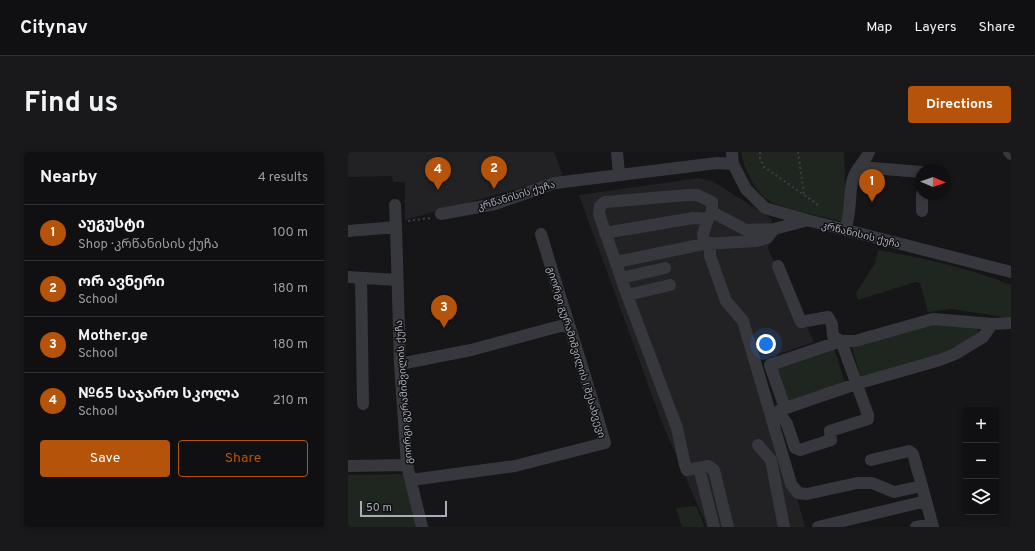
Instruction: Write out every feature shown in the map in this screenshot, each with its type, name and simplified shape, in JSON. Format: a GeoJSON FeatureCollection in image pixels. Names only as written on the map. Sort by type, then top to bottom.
{"type":"FeatureCollection","features":[{"type":"Feature","properties":{"kind":"street"},"geometry":{"type":"LineString","coordinates":[[617,152],[619,174]]}},
{"type":"Feature","properties":{"kind":"street"},"geometry":{"type":"LineString","coordinates":[[845,230],[850,217],[852,181],[855,173],[869,152]]}},
{"type":"Feature","properties":{"kind":"street","name":"კრწანისის ქუჩა"},"geometry":{"type":"LineString","coordinates":[[442,214],[495,204],[555,183],[717,163],[733,158],[746,189],[765,208],[1011,272]]}},
{"type":"Feature","properties":{"kind":"street"},"geometry":{"type":"LineString","coordinates":[[860,167],[915,172]]}},
{"type":"Feature","properties":{"kind":"street"},"geometry":{"type":"LineString","coordinates":[[728,527],[714,470],[708,466],[687,470],[685,465],[677,428],[627,295],[599,214],[600,206],[605,202],[698,195],[712,202],[710,216],[704,234],[710,256],[726,301],[743,321],[779,448],[791,484],[798,493],[807,494],[857,483],[872,483],[894,492],[922,486]]}},
{"type":"Feature","properties":{"kind":"street"},"geometry":{"type":"LineString","coordinates":[[922,200],[922,211]]}},
{"type":"Feature","properties":{"kind":"street","name":"გიორგი გურამიშვილის ქუჩა"},"geometry":{"type":"LineString","coordinates":[[395,205],[400,364],[407,465],[422,527]]}},
{"type":"Feature","properties":{"kind":"street"},"geometry":{"type":"LineString","coordinates":[[605,233],[710,216],[746,230],[774,229],[807,220]]}},
{"type":"Feature","properties":{"kind":"street"},"geometry":{"type":"LineString","coordinates":[[348,231],[396,227]]}},
{"type":"Feature","properties":{"kind":"street"},"geometry":{"type":"LineString","coordinates":[[616,262],[707,244],[756,241],[767,238],[774,229]]}},
{"type":"Feature","properties":{"kind":"street","name":"გიორგი გურამიშვილის I შესახვევი"},"geometry":{"type":"LineString","coordinates":[[411,480],[515,466],[605,443],[541,234]]}},
{"type":"Feature","properties":{"kind":"street"},"geometry":{"type":"LineString","coordinates":[[778,266],[801,322],[828,317],[832,324],[833,336],[841,342],[856,384],[868,415],[868,419],[830,431],[831,440],[800,450],[795,448],[788,424],[780,414],[780,410],[856,384],[940,360],[955,354],[983,337],[992,324]]}},
{"type":"Feature","properties":{"kind":"street"},"geometry":{"type":"LineString","coordinates":[[621,278],[665,268]]}},
{"type":"Feature","properties":{"kind":"street"},"geometry":{"type":"LineString","coordinates":[[348,277],[361,279],[397,280]]}},
{"type":"Feature","properties":{"kind":"street"},"geometry":{"type":"LineString","coordinates":[[361,279],[363,404]]}},
{"type":"Feature","properties":{"kind":"street"},"geometry":{"type":"LineString","coordinates":[[627,295],[670,285]]}},
{"type":"Feature","properties":{"kind":"street"},"geometry":{"type":"LineString","coordinates":[[784,408],[770,365],[841,342],[855,341],[933,320],[982,322],[992,324],[1011,323]]}},
{"type":"Feature","properties":{"kind":"street"},"geometry":{"type":"LineString","coordinates":[[400,364],[471,350],[568,324]]}},
{"type":"Feature","properties":{"kind":"street"},"geometry":{"type":"LineString","coordinates":[[758,445],[771,460],[784,527]]}},
{"type":"Feature","properties":{"kind":"street"},"geometry":{"type":"LineString","coordinates":[[871,460],[909,451],[913,454],[932,525],[916,527]]}},
{"type":"Feature","properties":{"kind":"street"},"geometry":{"type":"LineString","coordinates":[[348,466],[407,465]]}},
{"type":"Feature","properties":{"kind":"street"},"geometry":{"type":"LineString","coordinates":[[699,468],[714,527]]}},
{"type":"Feature","properties":{"kind":"street"},"geometry":{"type":"LineString","coordinates":[[818,527],[926,501]]}},
{"type":"Feature","properties":{"kind":"path"},"geometry":{"type":"LineString","coordinates":[[760,152],[760,158],[764,167],[818,204],[817,208]]}},
{"type":"Feature","properties":{"kind":"path"},"geometry":{"type":"LineString","coordinates":[[798,152],[804,195]]}},
{"type":"Feature","properties":{"kind":"path"},"geometry":{"type":"LineString","coordinates":[[396,227],[409,221],[435,218],[442,214]]}},
{"type":"Feature","properties":{"kind":"shaded area"},"geometry":{"type":"Polygon","coordinates":[[[348,152],[554,152],[563,176],[405,220],[405,182],[393,182],[392,176],[348,177],[348,152]]]}},
{"type":"Feature","properties":{"kind":"shaded area"},"geometry":{"type":"Polygon","coordinates":[[[741,152],[844,152],[846,217],[843,222],[789,208],[773,203],[767,199],[756,188],[748,174],[741,152]]]}},
{"type":"Feature","properties":{"kind":"shaded area"},"geometry":{"type":"Polygon","coordinates":[[[699,178],[714,182],[772,219],[768,249],[814,342],[759,361],[805,527],[707,527],[662,423],[579,195],[699,178]]]}},
{"type":"Feature","properties":{"kind":"shaded area"},"geometry":{"type":"Polygon","coordinates":[[[878,250],[946,264],[979,273],[1011,285],[1011,318],[951,309],[928,312],[920,283],[916,282],[858,300],[856,293],[875,263],[878,250]]]}},
{"type":"Feature","properties":{"kind":"shaded area"},"geometry":{"type":"Polygon","coordinates":[[[928,324],[977,326],[979,336],[936,357],[861,377],[851,345],[928,324]]]}},
{"type":"Feature","properties":{"kind":"shaded area"},"geometry":{"type":"Polygon","coordinates":[[[834,348],[845,383],[787,403],[774,368],[834,348]]]}},
{"type":"Feature","properties":{"kind":"shaded area"},"geometry":{"type":"Polygon","coordinates":[[[406,474],[417,527],[348,527],[348,475],[406,474]]]}},
{"type":"Feature","properties":{"kind":"shaded area"},"geometry":{"type":"Polygon","coordinates":[[[696,506],[705,527],[682,527],[676,508],[696,506]]]}},
{"type":"Feature","properties":{"kind":"place","name":"ორ ავნერი"},"geometry":{"type":"Point","coordinates":[494,189]}},
{"type":"Feature","properties":{"kind":"place","name":"№65 საჯარო სკოლა"},"geometry":{"type":"Point","coordinates":[438,190]}},
{"type":"Feature","properties":{"kind":"place","name":"აუგუსტი"},"geometry":{"type":"Point","coordinates":[872,202]}},
{"type":"Feature","properties":{"kind":"place","name":"Mother.ge"},"geometry":{"type":"Point","coordinates":[444,328]}}]}
